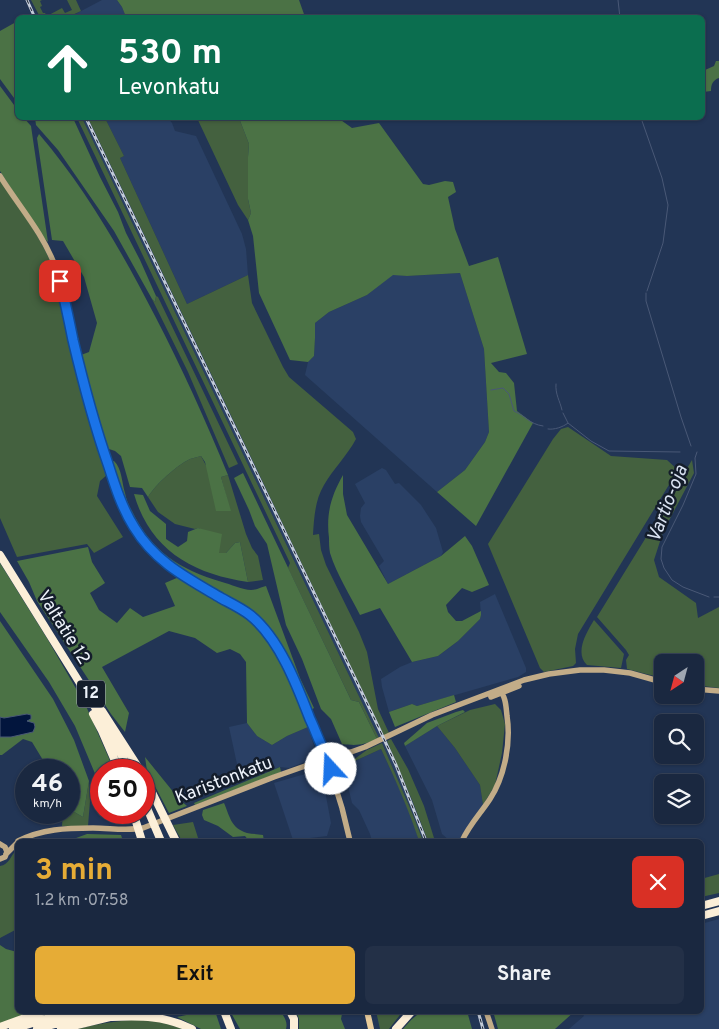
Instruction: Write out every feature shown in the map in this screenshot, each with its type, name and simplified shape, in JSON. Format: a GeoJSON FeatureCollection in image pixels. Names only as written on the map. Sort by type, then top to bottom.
{"type":"FeatureCollection","features":[{"type":"Feature","properties":{"kind":"highway","name":"Valtatie 12"},"geometry":{"type":"LineString","coordinates":[[0,555],[106,726],[123,759]]}},
{"type":"Feature","properties":{"kind":"highway","name":"12"},"geometry":{"type":"LineString","coordinates":[[45,627],[134,759]]}},
{"type":"Feature","properties":{"kind":"highway","name":"12"},"geometry":{"type":"LineString","coordinates":[[45,627],[102,732],[114,759]]}},
{"type":"Feature","properties":{"kind":"highway"},"geometry":{"type":"LineString","coordinates":[[155,797],[175,839]]}},
{"type":"Feature","properties":{"kind":"highway"},"geometry":{"type":"LineString","coordinates":[[137,824],[141,839]]}},
{"type":"Feature","properties":{"kind":"highway"},"geometry":{"type":"LineString","coordinates":[[154,824],[160,838]]}},
{"type":"Feature","properties":{"kind":"highway"},"geometry":{"type":"LineString","coordinates":[[704,905],[719,901]]}},
{"type":"Feature","properties":{"kind":"highway"},"geometry":{"type":"LineString","coordinates":[[704,915],[719,911]]}},
{"type":"Feature","properties":{"kind":"highway"},"geometry":{"type":"LineString","coordinates":[[0,1027],[36,1014]]}},
{"type":"Feature","properties":{"kind":"highway"},"geometry":{"type":"LineString","coordinates":[[13,1029],[62,1014]]}},
{"type":"Feature","properties":{"kind":"highway"},"geometry":{"type":"LineString","coordinates":[[37,1029],[90,1014]]}},
{"type":"Feature","properties":{"kind":"highway"},"geometry":{"type":"LineString","coordinates":[[61,1029],[123,1014]]}},
{"type":"Feature","properties":{"kind":"highway"},"geometry":{"type":"LineString","coordinates":[[225,1014],[231,1027]]}},
{"type":"Feature","properties":{"kind":"highway"},"geometry":{"type":"LineString","coordinates":[[292,1014],[294,1019],[294,1029]]}},
{"type":"Feature","properties":{"kind":"highway"},"geometry":{"type":"LineString","coordinates":[[396,1029],[409,1014]]}},
{"type":"Feature","properties":{"kind":"highway"},"geometry":{"type":"LineString","coordinates":[[110,1018],[142,1016],[157,1018],[183,1024],[192,1029]]}},
{"type":"Feature","properties":{"kind":"main road"},"geometry":{"type":"LineString","coordinates":[[368,1014],[370,1029]]}},
{"type":"Feature","properties":{"kind":"street"},"geometry":{"type":"LineString","coordinates":[[0,176],[48,249],[56,268],[97,434],[116,490],[128,517],[139,536],[155,555],[178,573],[250,615],[265,631],[287,665],[324,749],[350,839]]}},
{"type":"Feature","properties":{"kind":"street"},"geometry":{"type":"LineString","coordinates":[[318,739],[321,757],[319,762],[328,762],[365,747],[432,715],[500,693],[524,680],[563,672],[593,670],[630,673],[654,680]]}},
{"type":"Feature","properties":{"kind":"street"},"geometry":{"type":"LineString","coordinates":[[704,690],[719,692]]}},
{"type":"Feature","properties":{"kind":"street"},"geometry":{"type":"LineString","coordinates":[[463,839],[472,823],[492,796],[500,778],[507,746],[508,723],[500,693]]}},
{"type":"Feature","properties":{"kind":"street"},"geometry":{"type":"LineString","coordinates":[[321,757],[326,754],[328,762]]}},
{"type":"Feature","properties":{"kind":"street","name":"Karistonkatu"},"geometry":{"type":"LineString","coordinates":[[308,765],[321,757]]}},
{"type":"Feature","properties":{"kind":"street","name":"Karistonkatu"},"geometry":{"type":"LineString","coordinates":[[23,839],[42,832],[91,828],[132,830],[143,828],[274,777],[308,765],[328,762]]}},
{"type":"Feature","properties":{"kind":"street","name":"Karistonkatu"},"geometry":{"type":"LineString","coordinates":[[1,844],[8,846],[15,842]]}},
{"type":"Feature","properties":{"kind":"street"},"geometry":{"type":"LineString","coordinates":[[1,844],[6,849],[6,854]]}},
{"type":"Feature","properties":{"kind":"street"},"geometry":{"type":"LineString","coordinates":[[0,859],[15,844]]}},
{"type":"Feature","properties":{"kind":"street"},"geometry":{"type":"LineString","coordinates":[[487,1014],[492,1029]]}},
{"type":"Feature","properties":{"kind":"shaded area"},"geometry":{"type":"Polygon","coordinates":[[[102,0],[117,0],[125,15],[74,15],[102,0]]]}},
{"type":"Feature","properties":{"kind":"shaded area"},"geometry":{"type":"Polygon","coordinates":[[[83,120],[89,120],[227,407],[384,736],[379,738],[83,120]]]}},
{"type":"Feature","properties":{"kind":"shaded area"},"geometry":{"type":"Polygon","coordinates":[[[106,120],[170,120],[175,131],[196,136],[242,234],[246,249],[248,275],[187,304],[120,158],[124,156],[106,120]]]}},
{"type":"Feature","properties":{"kind":"shaded area"},"geometry":{"type":"Polygon","coordinates":[[[460,273],[484,349],[489,432],[485,442],[465,470],[437,492],[305,375],[308,362],[314,356],[315,323],[329,312],[367,295],[393,274],[407,276],[460,273]]]}},
{"type":"Feature","properties":{"kind":"shaded area"},"geometry":{"type":"Polygon","coordinates":[[[382,468],[386,470],[395,484],[399,483],[421,505],[436,528],[443,552],[441,556],[388,584],[379,566],[384,561],[361,522],[361,508],[365,503],[355,484],[382,468]]]}},
{"type":"Feature","properties":{"kind":"shaded area"},"geometry":{"type":"Polygon","coordinates":[[[495,594],[526,672],[518,677],[417,706],[412,704],[389,712],[381,679],[400,667],[438,656],[449,648],[480,619],[480,602],[495,594]]]}},
{"type":"Feature","properties":{"kind":"shaded area"},"geometry":{"type":"Polygon","coordinates":[[[31,715],[31,719],[27,721],[34,723],[33,732],[11,737],[0,737],[0,717],[31,715]]]}},
{"type":"Feature","properties":{"kind":"shaded area"},"geometry":{"type":"Polygon","coordinates":[[[247,723],[257,736],[272,745],[308,727],[314,746],[312,755],[307,761],[289,768],[280,767],[243,781],[237,764],[229,727],[247,723]]]}},
{"type":"Feature","properties":{"kind":"shaded area"},"geometry":{"type":"Polygon","coordinates":[[[437,726],[455,748],[480,785],[483,805],[460,839],[448,839],[442,834],[432,800],[405,746],[437,726]]]}},
{"type":"Feature","properties":{"kind":"shaded area"},"geometry":{"type":"Polygon","coordinates":[[[387,741],[427,839],[422,839],[382,743],[387,741]]]}},
{"type":"Feature","properties":{"kind":"shaded area"},"geometry":{"type":"Polygon","coordinates":[[[381,749],[401,792],[418,839],[371,839],[359,810],[352,803],[344,769],[346,765],[381,749]]]}},
{"type":"Feature","properties":{"kind":"shaded area"},"geometry":{"type":"Polygon","coordinates":[[[306,774],[316,776],[321,781],[325,791],[331,823],[327,836],[293,839],[274,783],[306,774]]]}},
{"type":"Feature","properties":{"kind":"shaded area"},"geometry":{"type":"Polygon","coordinates":[[[719,919],[719,1029],[569,1029],[584,1016],[583,1014],[704,1014],[704,923],[719,919]]]}},
{"type":"Feature","properties":{"kind":"green space"},"geometry":{"type":"Polygon","coordinates":[[[31,0],[42,0],[40,1],[42,6],[40,7],[46,15],[39,15],[31,0]]]}},
{"type":"Feature","properties":{"kind":"green space"},"geometry":{"type":"Polygon","coordinates":[[[67,0],[76,0],[81,11],[72,15],[49,15],[62,8],[65,13],[72,10],[67,0]]]}},
{"type":"Feature","properties":{"kind":"green space"},"geometry":{"type":"Polygon","coordinates":[[[117,0],[299,0],[304,15],[125,15],[117,0]]]}},
{"type":"Feature","properties":{"kind":"green space"},"geometry":{"type":"Polygon","coordinates":[[[15,23],[15,99],[0,79],[0,31],[15,23]]]}},
{"type":"Feature","properties":{"kind":"green space"},"geometry":{"type":"Polygon","coordinates":[[[716,61],[719,61],[719,78],[711,86],[711,91],[705,92],[705,70],[714,66],[716,61]]]}},
{"type":"Feature","properties":{"kind":"green space"},"geometry":{"type":"Polygon","coordinates":[[[0,86],[15,106],[15,120],[26,120],[31,126],[48,242],[40,234],[0,171],[0,86]]]}},
{"type":"Feature","properties":{"kind":"green space"},"geometry":{"type":"Polygon","coordinates":[[[35,120],[74,120],[140,260],[156,296],[155,302],[114,231],[58,150],[36,125],[35,120]]]}},
{"type":"Feature","properties":{"kind":"green space"},"geometry":{"type":"Polygon","coordinates":[[[78,120],[83,120],[379,738],[377,739],[359,702],[351,700],[288,568],[290,563],[78,120]]]}},
{"type":"Feature","properties":{"kind":"green space"},"geometry":{"type":"Polygon","coordinates":[[[89,120],[106,120],[124,156],[120,158],[187,304],[248,275],[252,303],[289,377],[353,432],[356,439],[321,491],[317,503],[313,535],[319,534],[321,550],[326,565],[367,652],[378,709],[389,733],[384,736],[89,120]]]}},
{"type":"Feature","properties":{"kind":"green space"},"geometry":{"type":"Polygon","coordinates":[[[198,120],[240,120],[249,144],[248,199],[251,213],[248,220],[238,205],[198,120]]]}},
{"type":"Feature","properties":{"kind":"green space"},"geometry":{"type":"Polygon","coordinates":[[[240,120],[341,120],[352,128],[379,123],[423,184],[429,185],[445,181],[453,182],[456,192],[448,197],[455,229],[469,266],[498,257],[527,354],[491,363],[499,372],[506,373],[514,383],[517,411],[533,423],[476,526],[437,492],[465,470],[485,442],[489,432],[484,349],[460,273],[393,275],[367,295],[329,312],[315,323],[314,356],[308,362],[290,360],[259,293],[253,236],[248,220],[251,213],[248,199],[249,144],[240,120]]]}},
{"type":"Feature","properties":{"kind":"green space"},"geometry":{"type":"Polygon","coordinates":[[[39,134],[88,199],[130,268],[165,336],[228,475],[221,477],[231,511],[216,511],[205,462],[201,456],[190,459],[173,471],[161,481],[148,497],[142,488],[130,487],[121,456],[115,451],[106,448],[99,428],[81,355],[89,352],[97,323],[84,277],[63,241],[52,240],[37,138],[39,134]]]}},
{"type":"Feature","properties":{"kind":"green space"},"geometry":{"type":"Polygon","coordinates":[[[0,180],[40,240],[57,279],[87,413],[108,474],[100,481],[97,496],[123,537],[94,553],[87,544],[17,557],[0,518],[0,180]]]}},
{"type":"Feature","properties":{"kind":"green space"},"geometry":{"type":"Polygon","coordinates":[[[156,296],[238,464],[229,468],[188,372],[152,299],[155,302],[156,296]]]}},
{"type":"Feature","properties":{"kind":"green space"},"geometry":{"type":"Polygon","coordinates":[[[568,427],[611,456],[667,460],[678,470],[578,634],[575,649],[576,663],[573,666],[544,672],[540,668],[488,544],[553,439],[561,429],[568,427]]]}},
{"type":"Feature","properties":{"kind":"green space"},"geometry":{"type":"Polygon","coordinates":[[[201,456],[230,511],[221,477],[228,475],[246,534],[258,556],[263,580],[248,582],[240,542],[235,543],[226,553],[219,553],[199,528],[195,529],[175,524],[158,512],[148,497],[161,481],[173,471],[190,459],[201,456]]]}},
{"type":"Feature","properties":{"kind":"green space"},"geometry":{"type":"Polygon","coordinates":[[[692,460],[694,473],[663,532],[654,560],[659,577],[696,603],[698,618],[719,607],[719,688],[704,686],[704,654],[654,654],[654,676],[627,669],[626,660],[629,655],[597,617],[692,460]]]}},
{"type":"Feature","properties":{"kind":"green space"},"geometry":{"type":"Polygon","coordinates":[[[111,461],[114,461],[119,468],[127,500],[140,525],[148,538],[168,557],[193,571],[240,588],[253,590],[266,586],[300,678],[314,708],[311,710],[281,648],[266,626],[256,616],[236,602],[177,569],[147,542],[126,508],[111,461]]]}},
{"type":"Feature","properties":{"kind":"green space"},"geometry":{"type":"Polygon","coordinates":[[[243,473],[351,700],[359,702],[377,739],[368,743],[342,744],[331,719],[321,709],[302,659],[286,625],[267,544],[255,526],[234,478],[243,473]]]}},
{"type":"Feature","properties":{"kind":"green space"},"geometry":{"type":"Polygon","coordinates":[[[343,475],[343,494],[347,515],[388,584],[441,556],[465,536],[472,546],[489,585],[472,592],[462,588],[446,605],[448,612],[456,621],[462,621],[481,611],[480,619],[458,641],[438,656],[412,662],[380,608],[360,615],[344,585],[330,553],[328,529],[330,505],[343,475]]]}},
{"type":"Feature","properties":{"kind":"green space"},"geometry":{"type":"Polygon","coordinates":[[[134,494],[143,495],[150,511],[166,524],[166,539],[178,547],[187,541],[188,532],[198,528],[222,534],[219,553],[226,553],[235,543],[240,542],[248,582],[209,573],[176,556],[151,530],[141,514],[134,494]]]}},
{"type":"Feature","properties":{"kind":"green space"},"geometry":{"type":"Polygon","coordinates":[[[88,547],[92,562],[105,583],[90,593],[99,610],[117,623],[130,608],[143,617],[175,606],[165,583],[179,577],[247,617],[268,640],[286,671],[308,727],[272,745],[257,736],[247,723],[246,662],[240,654],[230,649],[217,653],[195,638],[169,631],[102,667],[129,713],[125,732],[111,714],[37,601],[17,561],[88,547]]]}},
{"type":"Feature","properties":{"kind":"green space"},"geometry":{"type":"Polygon","coordinates":[[[0,563],[86,706],[109,759],[90,759],[90,762],[75,726],[49,682],[0,612],[0,563]]]}},
{"type":"Feature","properties":{"kind":"green space"},"geometry":{"type":"Polygon","coordinates":[[[594,620],[624,654],[621,668],[587,665],[583,660],[583,642],[594,620]]]}},
{"type":"Feature","properties":{"kind":"green space"},"geometry":{"type":"Polygon","coordinates":[[[0,621],[53,699],[74,740],[89,781],[83,817],[80,815],[80,759],[42,759],[32,742],[23,739],[0,755],[0,621]]]}},
{"type":"Feature","properties":{"kind":"green space"},"geometry":{"type":"Polygon","coordinates":[[[454,695],[456,702],[395,727],[389,712],[412,704],[417,706],[454,695]]]}},
{"type":"Feature","properties":{"kind":"green space"},"geometry":{"type":"Polygon","coordinates":[[[495,704],[501,710],[505,724],[502,753],[495,785],[483,805],[480,785],[455,748],[437,726],[470,710],[495,704]]]}},
{"type":"Feature","properties":{"kind":"green space"},"geometry":{"type":"Polygon","coordinates":[[[463,710],[465,712],[437,726],[405,746],[404,743],[427,723],[463,710]]]}},
{"type":"Feature","properties":{"kind":"green space"},"geometry":{"type":"Polygon","coordinates":[[[391,739],[408,769],[424,806],[435,839],[427,839],[387,741],[391,739]]]}},
{"type":"Feature","properties":{"kind":"green space"},"geometry":{"type":"Polygon","coordinates":[[[382,743],[422,839],[418,839],[397,783],[381,749],[346,765],[367,750],[382,743]]]}},
{"type":"Feature","properties":{"kind":"green space"},"geometry":{"type":"Polygon","coordinates":[[[280,767],[281,772],[195,805],[194,803],[280,767]]]}},
{"type":"Feature","properties":{"kind":"green space"},"geometry":{"type":"Polygon","coordinates":[[[155,769],[187,806],[169,813],[155,786],[155,769]]]}},
{"type":"Feature","properties":{"kind":"green space"},"geometry":{"type":"Polygon","coordinates":[[[89,781],[88,826],[62,826],[62,824],[80,824],[80,815],[83,817],[89,781]]]}},
{"type":"Feature","properties":{"kind":"green space"},"geometry":{"type":"Polygon","coordinates":[[[224,803],[234,825],[247,833],[263,835],[264,839],[247,839],[245,836],[233,837],[218,826],[204,820],[203,810],[224,803]]]}},
{"type":"Feature","properties":{"kind":"green space"},"geometry":{"type":"Polygon","coordinates":[[[193,822],[198,839],[181,839],[173,825],[193,822]]]}},
{"type":"Feature","properties":{"kind":"green space"},"geometry":{"type":"Polygon","coordinates":[[[87,834],[121,835],[122,839],[73,839],[87,834]]]}},
{"type":"Feature","properties":{"kind":"green space"},"geometry":{"type":"Polygon","coordinates":[[[15,852],[15,930],[0,938],[0,866],[8,862],[15,852]]]}},
{"type":"Feature","properties":{"kind":"green space"},"geometry":{"type":"Polygon","coordinates":[[[719,874],[719,893],[704,896],[704,878],[719,874]]]}},
{"type":"Feature","properties":{"kind":"green space"},"geometry":{"type":"Polygon","coordinates":[[[0,945],[15,951],[15,1014],[27,1014],[0,1024],[0,945]]]}},
{"type":"Feature","properties":{"kind":"green space"},"geometry":{"type":"Polygon","coordinates":[[[191,1014],[216,1014],[221,1029],[201,1029],[177,1017],[191,1014]]]}},
{"type":"Feature","properties":{"kind":"green space"},"geometry":{"type":"Polygon","coordinates":[[[232,1014],[282,1014],[286,1022],[286,1029],[240,1029],[232,1014]]]}},
{"type":"Feature","properties":{"kind":"green space"},"geometry":{"type":"Polygon","coordinates":[[[297,1014],[342,1014],[341,1019],[345,1029],[299,1029],[297,1014]]]}},
{"type":"Feature","properties":{"kind":"green space"},"geometry":{"type":"Polygon","coordinates":[[[377,1014],[401,1014],[389,1029],[380,1029],[377,1014]]]}},
{"type":"Feature","properties":{"kind":"green space"},"geometry":{"type":"Polygon","coordinates":[[[418,1014],[468,1014],[472,1029],[403,1029],[418,1014]]]}},
{"type":"Feature","properties":{"kind":"green space"},"geometry":{"type":"Polygon","coordinates":[[[494,1014],[572,1014],[555,1029],[498,1029],[494,1014]]]}},
{"type":"Feature","properties":{"kind":"green space"},"geometry":{"type":"Polygon","coordinates":[[[142,1019],[163,1022],[183,1029],[77,1029],[118,1021],[142,1019]]]}},
{"type":"Feature","properties":{"kind":"waterway","name":"Vartio-oja"},"geometry":{"type":"LineString","coordinates":[[618,0],[620,15]]}},
{"type":"Feature","properties":{"kind":"waterway","name":"Vartio-oja"},"geometry":{"type":"LineString","coordinates":[[642,120],[662,178],[668,205],[663,243],[647,291]]}},
{"type":"Feature","properties":{"kind":"waterway","name":"Vartio-oja"},"geometry":{"type":"LineString","coordinates":[[646,293],[646,301],[691,446]]}},
{"type":"Feature","properties":{"kind":"waterway"},"geometry":{"type":"LineString","coordinates":[[556,384],[562,410]]}},
{"type":"Feature","properties":{"kind":"waterway"},"geometry":{"type":"LineString","coordinates":[[491,390],[503,388],[509,394],[514,411],[534,424],[543,426]]}},
{"type":"Feature","properties":{"kind":"waterway"},"geometry":{"type":"LineString","coordinates":[[563,413],[568,423]]}},
{"type":"Feature","properties":{"kind":"waterway"},"geometry":{"type":"LineString","coordinates":[[548,429],[558,428],[568,423],[591,441],[609,451],[680,452]]}},
{"type":"Feature","properties":{"kind":"waterway","name":"Vartio-oja"},"geometry":{"type":"LineString","coordinates":[[697,452],[695,458],[696,474],[662,547],[661,559],[664,568],[672,580],[683,587],[709,597]]}},
{"type":"Feature","properties":{"kind":"waterway","name":"Vartio-oja"},"geometry":{"type":"LineString","coordinates":[[714,597],[719,597]]}},
{"type":"Feature","properties":{"kind":"railway"},"geometry":{"type":"LineString","coordinates":[[27,0],[34,15]]}},
{"type":"Feature","properties":{"kind":"railway"},"geometry":{"type":"LineString","coordinates":[[87,120],[376,722],[396,765],[425,839]]}},
{"type":"Feature","properties":{"kind":"railway"},"geometry":{"type":"LineString","coordinates":[[479,1014],[483,1029]]}},
{"type":"Feature","properties":{"kind":"route"},"geometry":{"type":"LineString","coordinates":[[60,281],[97,434],[116,490],[128,517],[139,536],[155,555],[178,573],[250,615],[265,631],[287,665],[318,739],[331,758],[331,769]]}}]}
